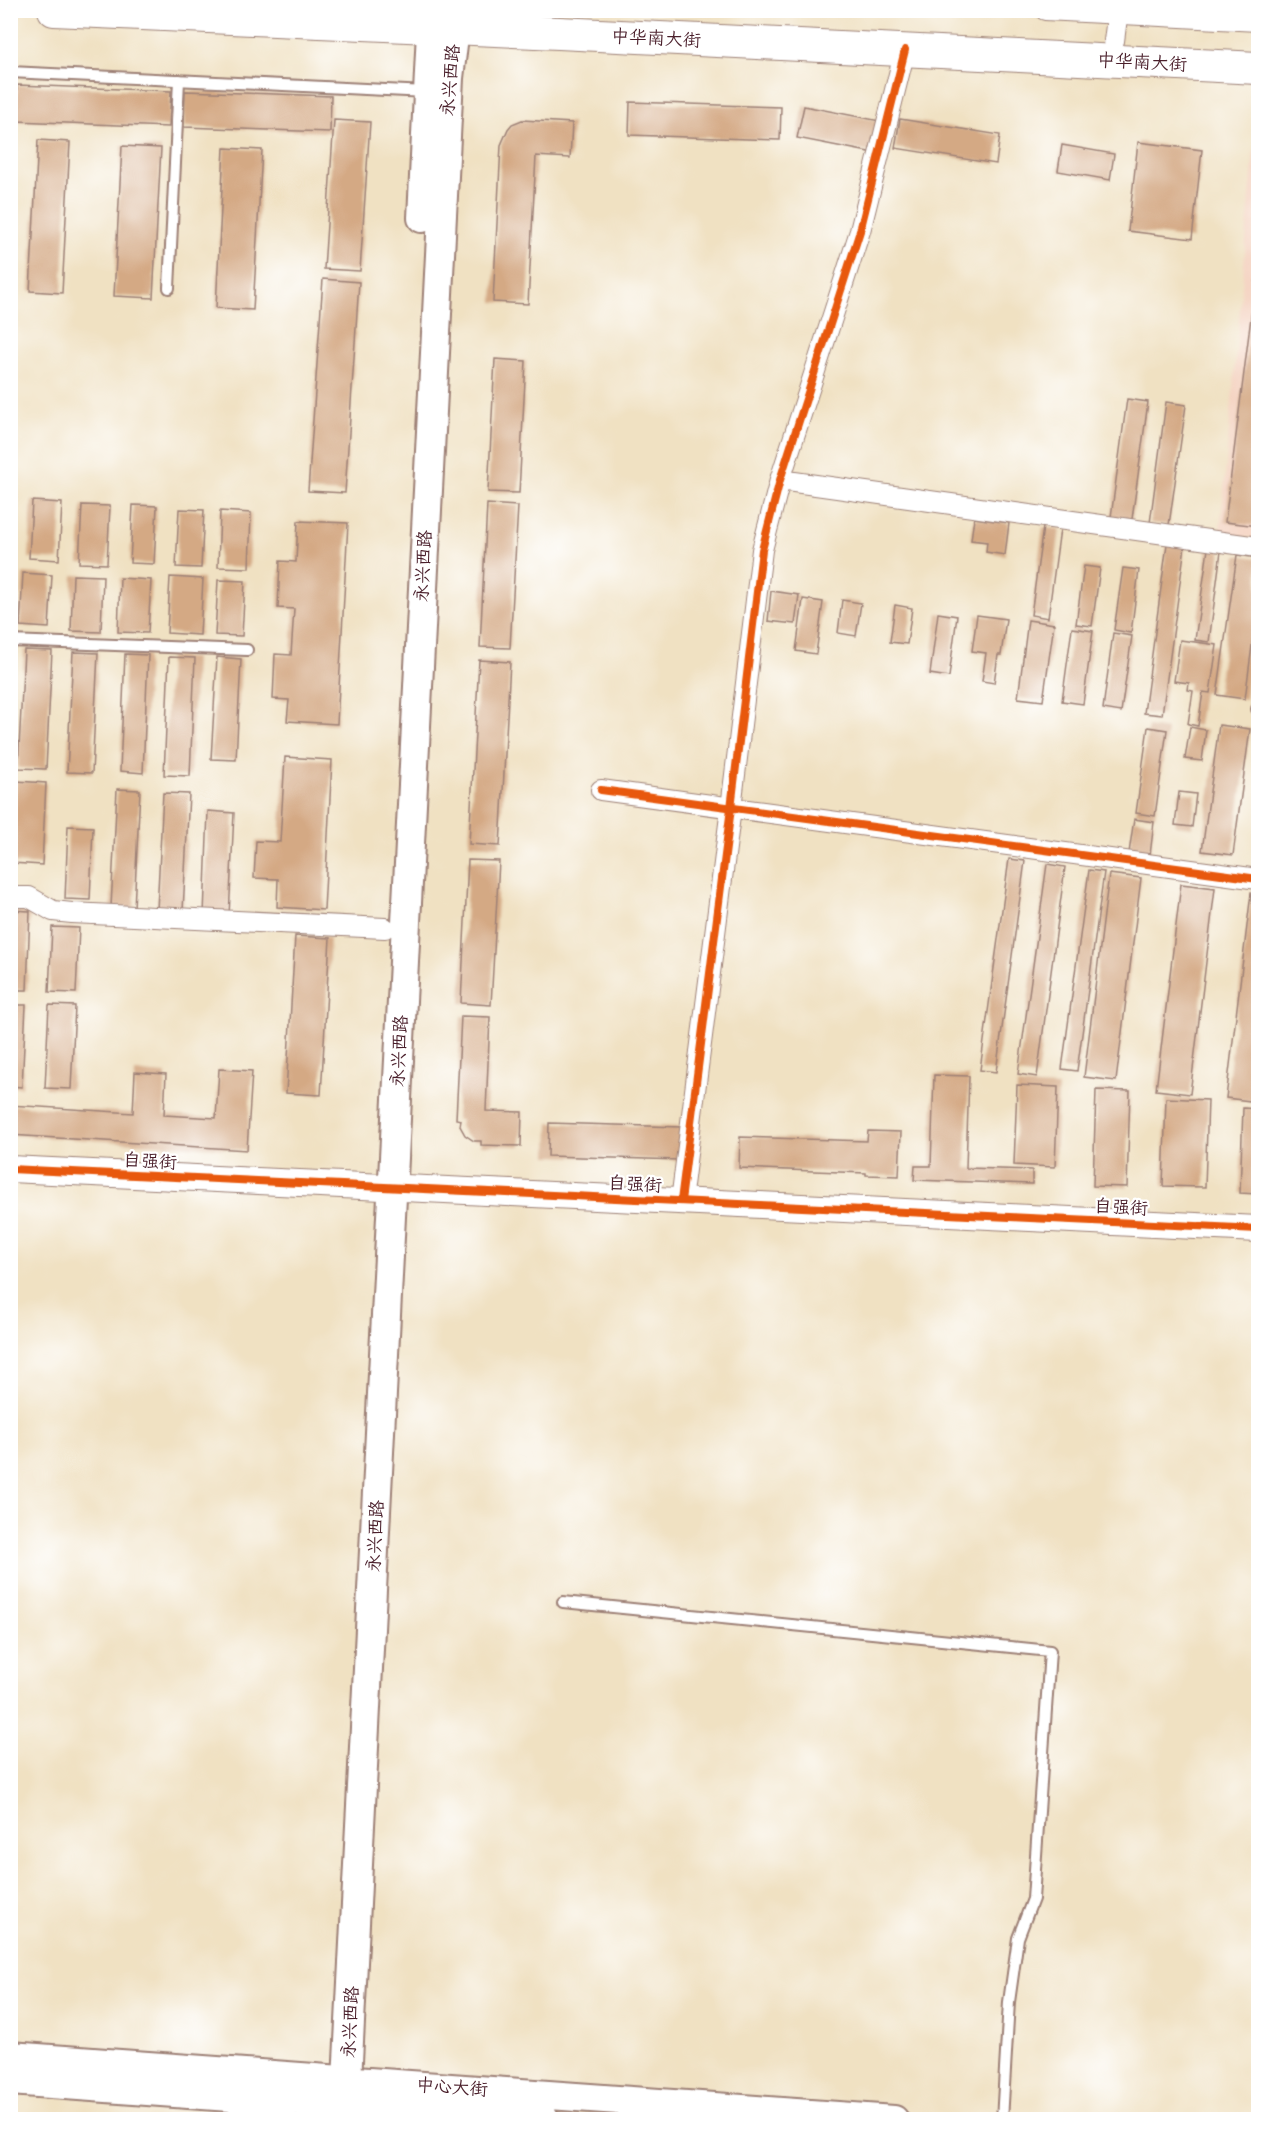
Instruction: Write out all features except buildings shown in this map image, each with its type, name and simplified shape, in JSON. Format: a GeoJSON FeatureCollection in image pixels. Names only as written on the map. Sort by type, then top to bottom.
{"type":"FeatureCollection","features":[{"type":"Feature","properties":{"kind":"main road","name":"中华南大街"},"geometry":{"type":"LineString","coordinates":[[54,10],[444,19],[905,51],[1258,68]]}},
{"type":"Feature","properties":{"kind":"main road","name":"中华南大街"},"geometry":{"type":"LineString","coordinates":[[484,10],[1117,22],[1258,48]]}},
{"type":"Feature","properties":{"kind":"main road","name":"永兴西路"},"geometry":{"type":"LineString","coordinates":[[382,1187],[385,928],[428,92],[444,19]]}},
{"type":"Feature","properties":{"kind":"main road","name":"永兴西路"},"geometry":{"type":"LineString","coordinates":[[336,2099],[382,1187],[449,78],[444,19]]}},
{"type":"Feature","properties":{"kind":"main road","name":"中心大街"},"geometry":{"type":"LineString","coordinates":[[10,2056],[336,2099],[545,2120]]}},
{"type":"Feature","properties":{"kind":"main road","name":"中心大街"},"geometry":{"type":"LineString","coordinates":[[10,2081],[336,2099],[894,2120]]}},
{"type":"Feature","properties":{"kind":"street"},"geometry":{"type":"LineString","coordinates":[[1045,10],[1117,22],[1258,21]]}},
{"type":"Feature","properties":{"kind":"street"},"geometry":{"type":"LineString","coordinates":[[681,1201],[762,550],[780,480],[860,231],[905,51]]}},
{"type":"Feature","properties":{"kind":"street"},"geometry":{"type":"LineString","coordinates":[[780,480],[1258,547]]}},
{"type":"Feature","properties":{"kind":"street"},"geometry":{"type":"LineString","coordinates":[[601,790],[1258,879]]}},
{"type":"Feature","properties":{"kind":"street"},"geometry":{"type":"LineString","coordinates":[[10,897],[29,897],[53,911],[72,913],[385,928]]}},
{"type":"Feature","properties":{"kind":"street","name":"自强街"},"geometry":{"type":"LineString","coordinates":[[10,1169],[1258,1229]]}},
{"type":"Feature","properties":{"kind":"lane"},"geometry":{"type":"LineString","coordinates":[[10,72],[428,92]]}},
{"type":"Feature","properties":{"kind":"lane"},"geometry":{"type":"LineString","coordinates":[[169,288],[179,80]]}},
{"type":"Feature","properties":{"kind":"lane"},"geometry":{"type":"LineString","coordinates":[[10,641],[247,650]]}},
{"type":"Feature","properties":{"kind":"lane"},"geometry":{"type":"LineString","coordinates":[[563,1602],[1050,1651],[1033,1899],[1018,1938],[1009,2002],[1002,2120]]}},
{"type":"Feature","properties":{"kind":"shaded area"},"geometry":{"type":"Polygon","coordinates":[[[1254,151],[1258,152],[1258,539],[1220,534],[1254,151]]]}},
{"type":"Feature","properties":{"kind":"cycle path"},"geometry":{"type":"LineString","coordinates":[[681,1201],[762,550],[780,480],[860,231],[905,50]]}},
{"type":"Feature","properties":{"kind":"cycle path"},"geometry":{"type":"LineString","coordinates":[[601,790],[1258,879]]}},
{"type":"Feature","properties":{"kind":"cycle path"},"geometry":{"type":"LineString","coordinates":[[10,1169],[1258,1229]]}}]}
